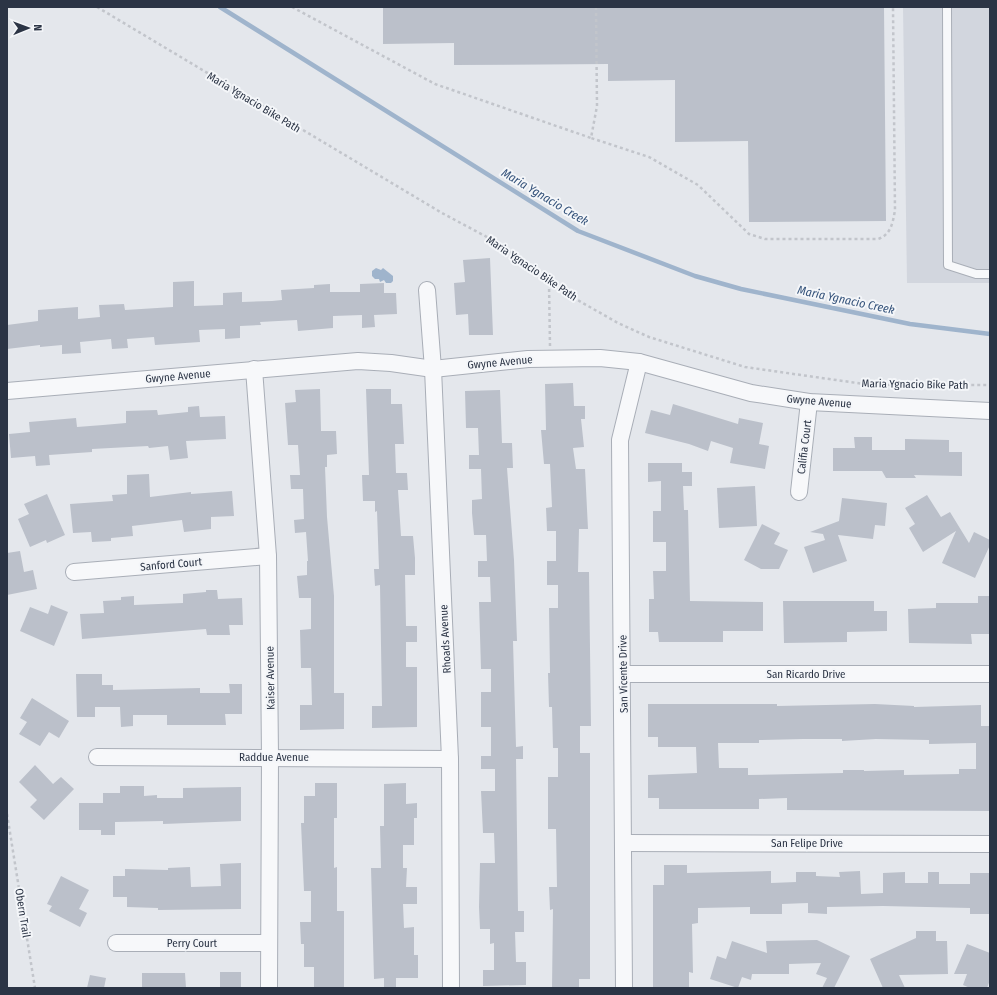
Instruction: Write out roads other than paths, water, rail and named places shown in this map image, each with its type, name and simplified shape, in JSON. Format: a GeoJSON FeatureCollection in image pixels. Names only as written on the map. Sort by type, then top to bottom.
{"type":"FeatureCollection","features":[{"type":"Feature","properties":{"kind":"street","name":"Rhoads Avenue"},"geometry":{"type":"LineString","coordinates":[[427,290],[433,369],[450,759],[451,988]]}},
{"type":"Feature","properties":{"kind":"street","name":"Gwyne Avenue"},"geometry":{"type":"LineString","coordinates":[[7,391],[358,361],[391,363],[433,369],[499,361],[550,358],[600,358],[639,362],[751,393],[809,402],[990,411]]}},
{"type":"Feature","properties":{"kind":"street","name":"San Vicente Drive"},"geometry":{"type":"LineString","coordinates":[[624,988],[623,674],[620,440],[639,362]]}},
{"type":"Feature","properties":{"kind":"street","name":"Kaiser Avenue"},"geometry":{"type":"LineString","coordinates":[[254,369],[268,556],[270,757],[269,988]]}},
{"type":"Feature","properties":{"kind":"street","name":"Califia Court"},"geometry":{"type":"LineString","coordinates":[[799,492],[809,402]]}},
{"type":"Feature","properties":{"kind":"street","name":"Sanford Court"},"geometry":{"type":"LineString","coordinates":[[74,572],[268,556]]}},
{"type":"Feature","properties":{"kind":"street","name":"San Ricardo Drive"},"geometry":{"type":"LineString","coordinates":[[623,674],[990,674]]}},
{"type":"Feature","properties":{"kind":"street","name":"Raddue Avenue"},"geometry":{"type":"LineString","coordinates":[[97,757],[450,759]]}},
{"type":"Feature","properties":{"kind":"street","name":"San Felipe Drive"},"geometry":{"type":"LineString","coordinates":[[624,843],[990,844]]}},
{"type":"Feature","properties":{"kind":"street","name":"Perry Court"},"geometry":{"type":"LineString","coordinates":[[116,943],[269,943]]}},
{"type":"Feature","properties":{"kind":"lane"},"geometry":{"type":"LineString","coordinates":[[947,7],[948,265],[976,274],[990,274]]}},
{"type":"Feature","properties":{"kind":"water"},"geometry":{"type":"Polygon","coordinates":[[[376,268],[381,270],[383,268],[393,276],[393,281],[391,283],[386,283],[384,280],[380,282],[379,279],[375,279],[372,276],[372,271],[376,268]]]}},
{"type":"Feature","properties":{"kind":"waterway","name":"Maria Ygnacio Creek"},"geometry":{"type":"LineString","coordinates":[[220,7],[578,231],[695,276],[741,289],[910,324],[990,334]]}}]}
